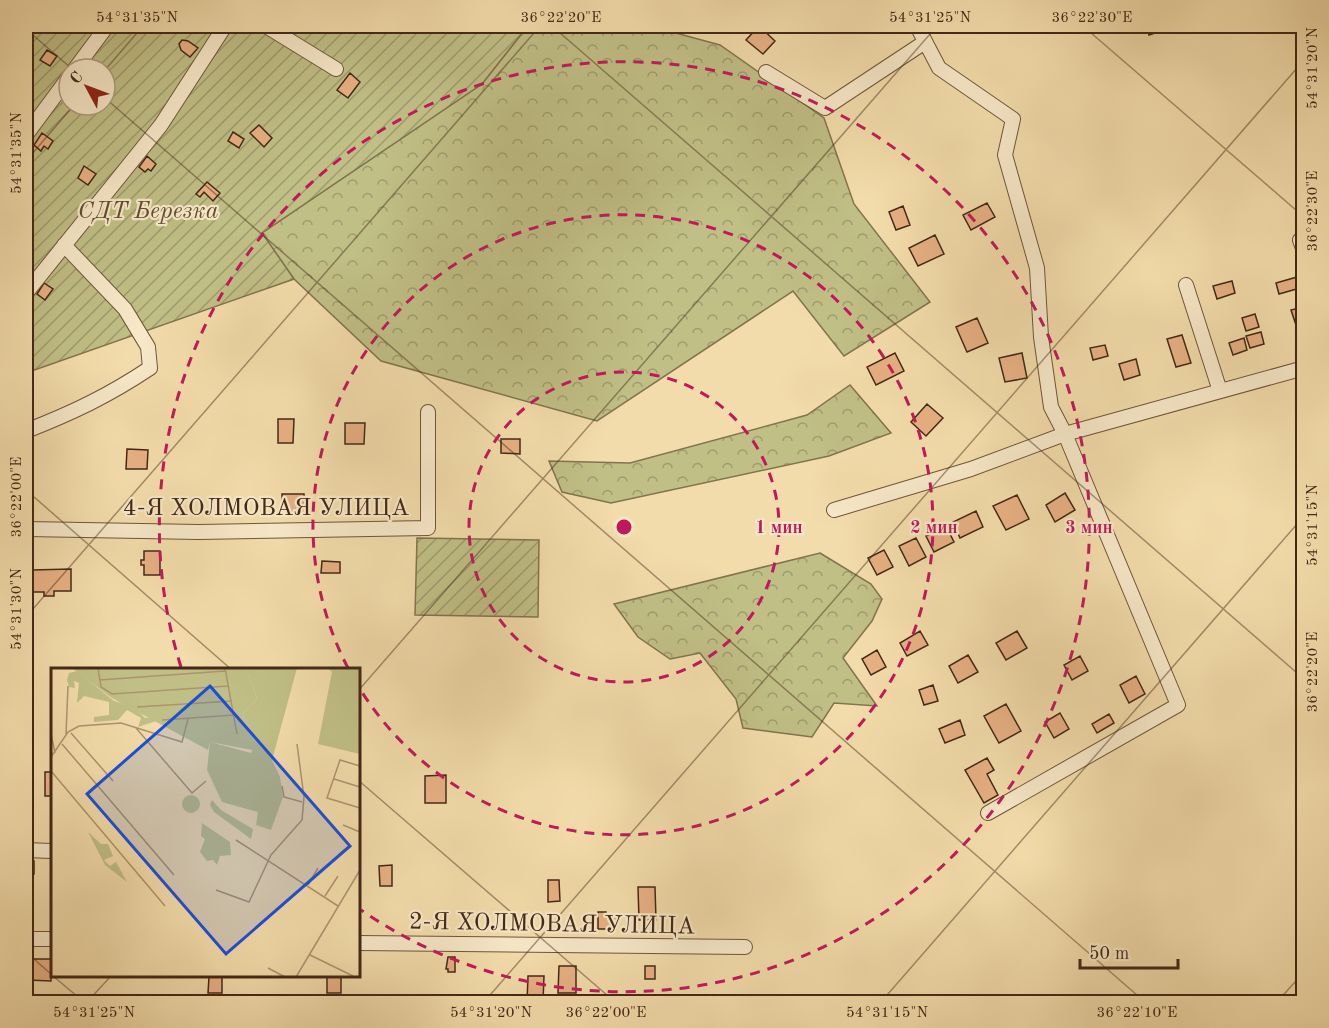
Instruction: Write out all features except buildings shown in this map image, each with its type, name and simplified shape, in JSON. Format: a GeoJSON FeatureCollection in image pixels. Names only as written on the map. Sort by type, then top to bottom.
{"type":"FeatureCollection","features":[{"type":"Feature","properties":{"kind":"street"},"geometry":{"type":"LineString","coordinates":[[84,57],[107,26]]}},
{"type":"Feature","properties":{"kind":"street"},"geometry":{"type":"LineString","coordinates":[[26,293],[161,125],[225,26]]}},
{"type":"Feature","properties":{"kind":"street"},"geometry":{"type":"LineString","coordinates":[[266,26],[336,69]]}},
{"type":"Feature","properties":{"kind":"street"},"geometry":{"type":"LineString","coordinates":[[917,26],[939,68],[1013,118],[1005,155],[1036,268],[1041,337],[1051,407],[1065,434],[1178,705],[987,813]]}},
{"type":"Feature","properties":{"kind":"street"},"geometry":{"type":"LineString","coordinates":[[766,72],[825,108],[925,42]]}},
{"type":"Feature","properties":{"kind":"street"},"geometry":{"type":"LineString","coordinates":[[26,135],[57,93]]}},
{"type":"Feature","properties":{"kind":"street"},"geometry":{"type":"LineString","coordinates":[[26,431],[76,411],[117,390],[150,368],[148,347],[125,309],[64,245]]}},
{"type":"Feature","properties":{"kind":"street"},"geometry":{"type":"LineString","coordinates":[[1186,285],[1220,391]]}},
{"type":"Feature","properties":{"kind":"street"},"geometry":{"type":"LineString","coordinates":[[834,510],[971,469],[1065,434],[1304,368]]}},
{"type":"Feature","properties":{"kind":"street","name":"4-Я ХОЛМОВАЯ УЛИЦА"},"geometry":{"type":"LineString","coordinates":[[26,529],[199,532],[428,528],[428,412]]}},
{"type":"Feature","properties":{"kind":"street"},"geometry":{"type":"LineString","coordinates":[[26,850],[51,851]]}},
{"type":"Feature","properties":{"kind":"street"},"geometry":{"type":"LineString","coordinates":[[26,939],[51,939]]}},
{"type":"Feature","properties":{"kind":"street","name":"2-Я ХОЛМОВАЯ УЛИЦА"},"geometry":{"type":"LineString","coordinates":[[360,943],[745,947]]}},
{"type":"Feature","properties":{"kind":"green space","name":"СДТ Березка"},"geometry":{"type":"Polygon","coordinates":[[[26,26],[526,26],[482,84],[262,233],[294,279],[26,373],[26,26]]]}},
{"type":"Feature","properties":{"kind":"green space"},"geometry":{"type":"Polygon","coordinates":[[[526,26],[650,26],[720,45],[824,118],[854,204],[930,302],[844,356],[793,291],[597,421],[381,361],[294,279],[262,233],[482,84],[526,26]]]}},
{"type":"Feature","properties":{"kind":"green space"},"geometry":{"type":"Polygon","coordinates":[[[850,385],[891,433],[829,456],[611,503],[562,492],[549,461],[630,463],[807,415],[850,385]]]}},
{"type":"Feature","properties":{"kind":"green space"},"geometry":{"type":"Polygon","coordinates":[[[417,538],[539,540],[538,617],[415,615],[417,538]]]}},
{"type":"Feature","properties":{"kind":"green space"},"geometry":{"type":"Polygon","coordinates":[[[820,553],[871,584],[882,599],[872,621],[843,658],[877,706],[834,703],[812,737],[743,728],[736,699],[700,653],[670,659],[638,637],[614,604],[820,553]]]}}]}
